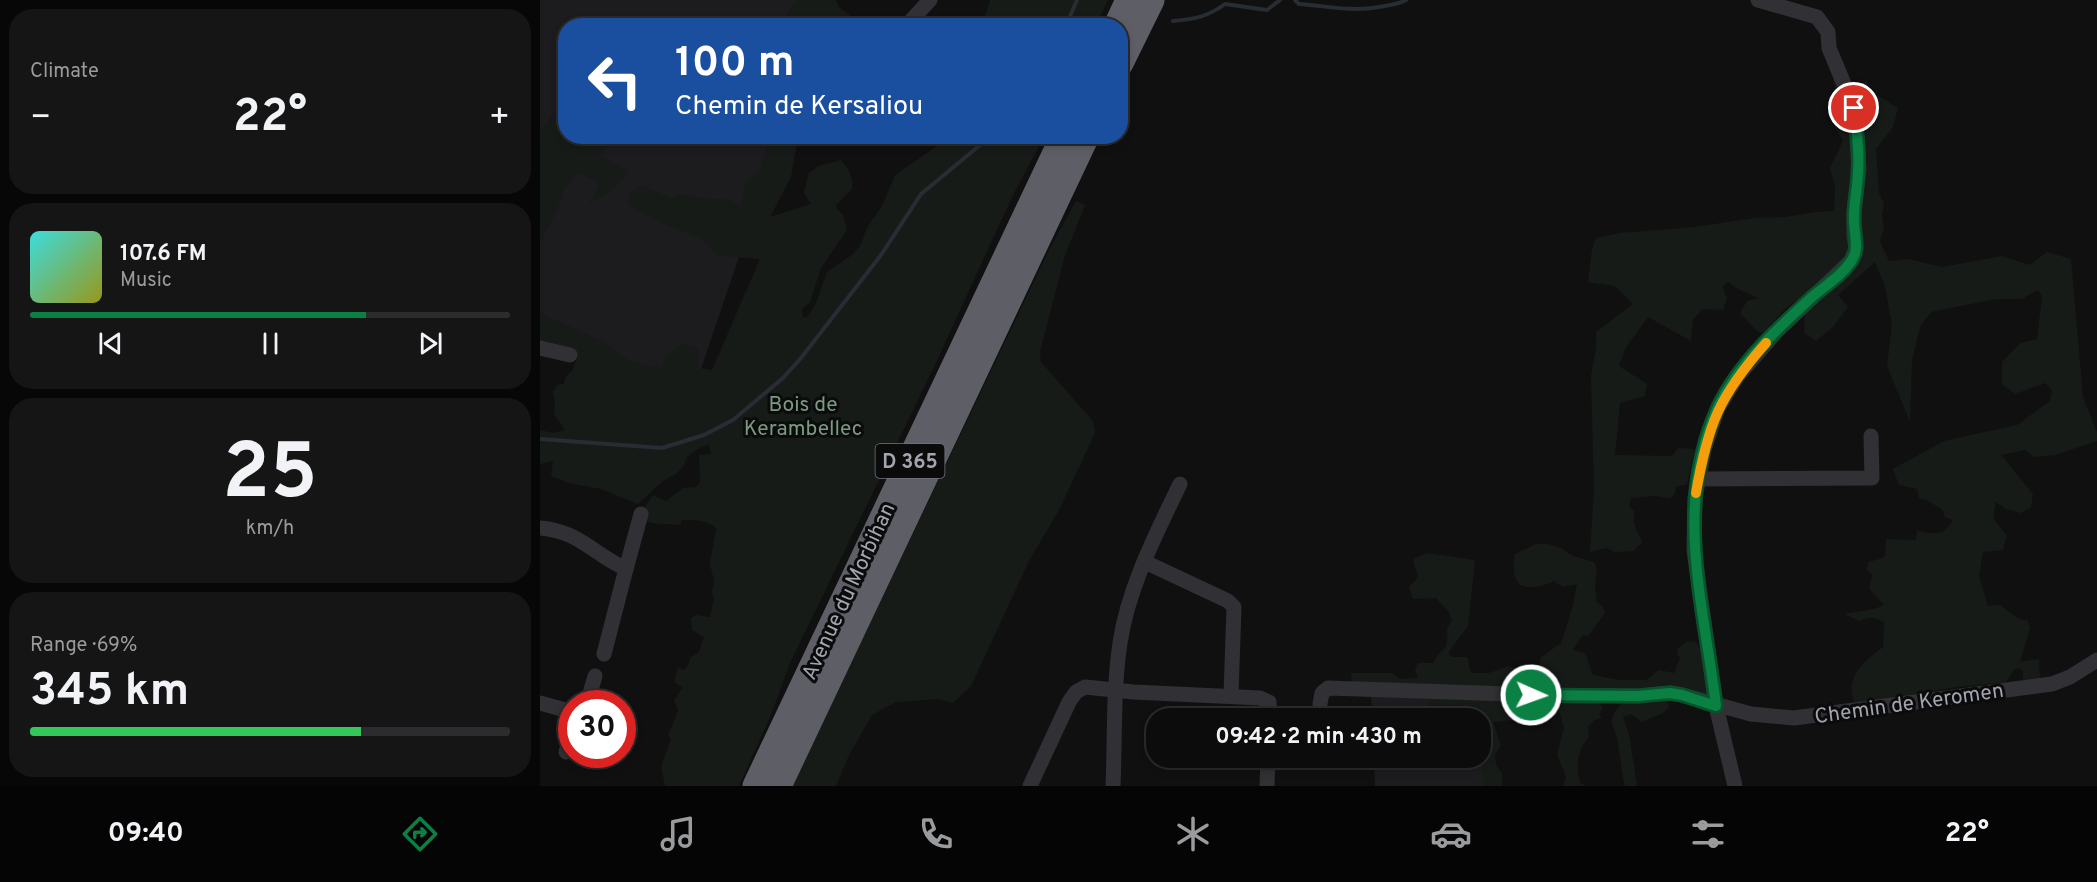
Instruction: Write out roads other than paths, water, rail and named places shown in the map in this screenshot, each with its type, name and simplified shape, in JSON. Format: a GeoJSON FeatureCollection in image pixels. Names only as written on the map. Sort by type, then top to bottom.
{"type":"FeatureCollection","features":[{"type":"Feature","properties":{"kind":"highway"},"geometry":{"type":"LineString","coordinates":[[1121,18],[1130,0]]}},
{"type":"Feature","properties":{"kind":"highway"},"geometry":{"type":"LineString","coordinates":[[1128,46],[1150,0]]}},
{"type":"Feature","properties":{"kind":"highway","name":"Avenue du Morbihan"},"geometry":{"type":"LineString","coordinates":[[756,786],[1060,144]]}},
{"type":"Feature","properties":{"kind":"highway","name":"Avenue du Morbihan"},"geometry":{"type":"LineString","coordinates":[[778,786],[1082,144]]}},
{"type":"Feature","properties":{"kind":"street"},"geometry":{"type":"LineString","coordinates":[[913,18],[930,0]]}},
{"type":"Feature","properties":{"kind":"street"},"geometry":{"type":"LineString","coordinates":[[1735,786],[1716,706],[1694,551],[1693,516],[1698,479],[1704,450],[1718,408],[1737,377],[1777,331],[1851,261],[1856,248],[1854,214],[1859,168],[1854,108],[1829,48],[1828,32],[1817,17],[1758,0]]}},
{"type":"Feature","properties":{"kind":"street"},"geometry":{"type":"LineString","coordinates":[[540,348],[570,355]]}},
{"type":"Feature","properties":{"kind":"street"},"geometry":{"type":"LineString","coordinates":[[1698,479],[1872,478],[1871,436]]}},
{"type":"Feature","properties":{"kind":"street"},"geometry":{"type":"LineString","coordinates":[[1113,786],[1120,643],[1133,593],[1180,484]]}},
{"type":"Feature","properties":{"kind":"street"},"geometry":{"type":"LineString","coordinates":[[604,654],[641,514]]}},
{"type":"Feature","properties":{"kind":"street"},"geometry":{"type":"LineString","coordinates":[[540,528],[558,530],[578,538],[604,558],[626,569]]}},
{"type":"Feature","properties":{"kind":"street"},"geometry":{"type":"LineString","coordinates":[[1145,562],[1228,601],[1234,607],[1230,695]]}},
{"type":"Feature","properties":{"kind":"street","name":"Chemin de Keromen"},"geometry":{"type":"LineString","coordinates":[[1320,704],[1322,693],[1328,688],[1576,696],[1638,696],[1662,693],[1682,695],[1751,714],[1774,717],[1811,716],[2052,684],[2080,672],[2097,660]]}},
{"type":"Feature","properties":{"kind":"street"},"geometry":{"type":"LineString","coordinates":[[591,690],[595,676]]}},
{"type":"Feature","properties":{"kind":"street"},"geometry":{"type":"LineString","coordinates":[[1030,786],[1076,692],[1085,687],[1230,695],[1265,699],[1269,702],[1269,708]]}},
{"type":"Feature","properties":{"kind":"street"},"geometry":{"type":"LineString","coordinates":[[540,703],[558,708]]}},
{"type":"Feature","properties":{"kind":"street"},"geometry":{"type":"LineString","coordinates":[[1267,786],[1268,768]]}},
{"type":"Feature","properties":{"kind":"waterway"},"geometry":{"type":"LineString","coordinates":[[1069,18],[1077,0]]}},
{"type":"Feature","properties":{"kind":"waterway"},"geometry":{"type":"LineString","coordinates":[[1173,21],[1200,17],[1225,4],[1267,10],[1280,0]]}},
{"type":"Feature","properties":{"kind":"waterway"},"geometry":{"type":"LineString","coordinates":[[1295,0],[1299,4],[1358,9],[1393,5],[1406,0]]}},
{"type":"Feature","properties":{"kind":"waterway"},"geometry":{"type":"LineString","coordinates":[[540,439],[662,448],[704,435],[733,420],[783,378],[801,358],[881,255],[921,194],[981,144]]}},
{"type":"Feature","properties":{"kind":"park label","name":"Bois de Kerambellec"},"geometry":{"type":"Point","coordinates":[803,416]}}]}
